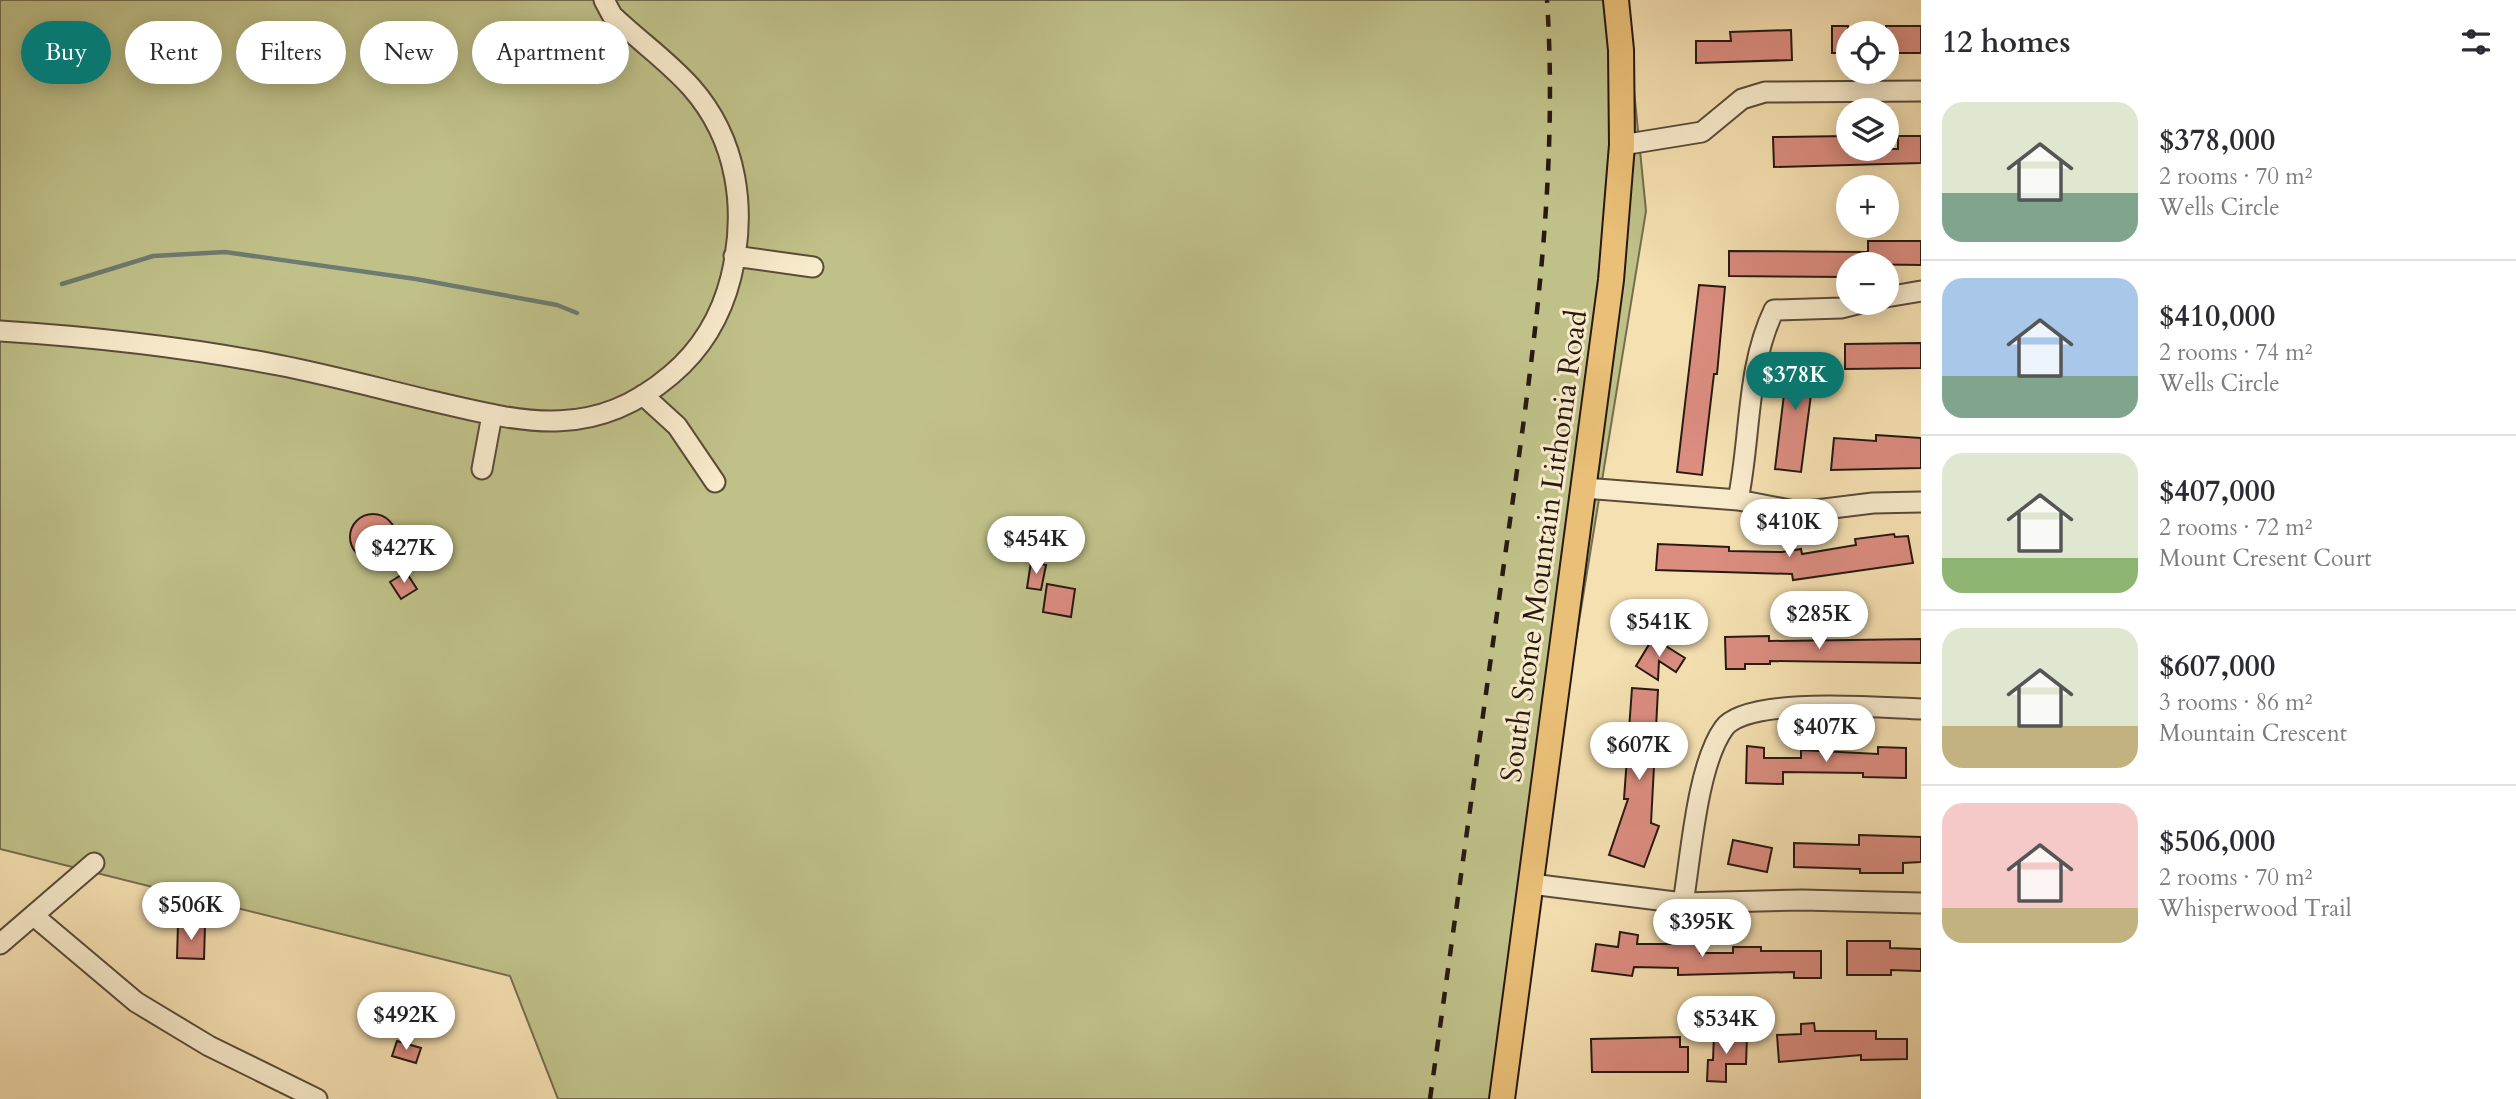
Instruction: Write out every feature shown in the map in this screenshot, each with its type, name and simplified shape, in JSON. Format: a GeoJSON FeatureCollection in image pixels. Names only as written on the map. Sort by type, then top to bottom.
{"type":"FeatureCollection","features":[{"type":"Feature","properties":{"kind":"main road","name":"South Stone Mountain Lithonia Road"},"geometry":{"type":"LineString","coordinates":[[1502,1099],[1611,281],[1622,145],[1621,50],[1616,0]]}},
{"type":"Feature","properties":{"kind":"street"},"geometry":{"type":"LineString","coordinates":[[0,331],[68,335],[210,353],[281,366],[519,421],[576,420],[610,410],[643,395],[681,367],[711,330],[721,309],[733,256],[738,191],[728,146],[718,125],[690,86],[612,15],[604,0]]}},
{"type":"Feature","properties":{"kind":"street"},"geometry":{"type":"LineString","coordinates":[[1622,145],[1702,132],[1742,99],[1765,92],[1921,91]]}},
{"type":"Feature","properties":{"kind":"street"},"geometry":{"type":"LineString","coordinates":[[733,256],[813,267]]}},
{"type":"Feature","properties":{"kind":"street"},"geometry":{"type":"LineString","coordinates":[[1899,295],[1921,292]]}},
{"type":"Feature","properties":{"kind":"street"},"geometry":{"type":"LineString","coordinates":[[1738,500],[1746,460],[1758,351],[1774,310],[1836,308]]}},
{"type":"Feature","properties":{"kind":"street"},"geometry":{"type":"LineString","coordinates":[[643,395],[677,426],[715,482]]}},
{"type":"Feature","properties":{"kind":"street"},"geometry":{"type":"LineString","coordinates":[[482,468],[492,415]]}},
{"type":"Feature","properties":{"kind":"street"},"geometry":{"type":"LineString","coordinates":[[1584,488],[1738,500],[1800,512],[1873,502],[1921,502]]}},
{"type":"Feature","properties":{"kind":"street"},"geometry":{"type":"LineString","coordinates":[[1683,903],[1707,764],[1725,726],[1751,711],[1791,707],[1921,709]]}},
{"type":"Feature","properties":{"kind":"street"},"geometry":{"type":"LineString","coordinates":[[0,944],[94,863]]}},
{"type":"Feature","properties":{"kind":"street"},"geometry":{"type":"LineString","coordinates":[[1531,884],[1683,903],[1802,900],[1921,903]]}},
{"type":"Feature","properties":{"kind":"street"},"geometry":{"type":"LineString","coordinates":[[34,916],[136,1002],[209,1045],[317,1099]]}},
{"type":"Feature","properties":{"kind":"green space"},"geometry":{"type":"Polygon","coordinates":[[[0,0],[1625,0],[1646,211],[1501,1099],[558,1099],[510,976],[0,849],[0,0]]]}},
{"type":"Feature","properties":{"kind":"building"},"geometry":{"type":"Polygon","coordinates":[[[1832,26],[1836,26],[1836,53],[1832,53],[1832,26]]]}},
{"type":"Feature","properties":{"kind":"building"},"geometry":{"type":"Polygon","coordinates":[[[1899,26],[1921,26],[1921,53],[1899,53],[1899,26]]]}},
{"type":"Feature","properties":{"kind":"building"},"geometry":{"type":"Polygon","coordinates":[[[1791,30],[1792,60],[1696,63],[1696,41],[1731,41],[1730,32],[1791,30]]]}},
{"type":"Feature","properties":{"kind":"building"},"geometry":{"type":"Polygon","coordinates":[[[1836,136],[1836,161],[1899,161],[1899,136],[1921,136],[1921,163],[1774,167],[1773,137],[1836,136]]]}},
{"type":"Feature","properties":{"kind":"building"},"geometry":{"type":"Polygon","coordinates":[[[1868,241],[1921,241],[1921,265],[1899,265],[1899,252],[1868,252],[1868,241]]]}},
{"type":"Feature","properties":{"kind":"building"},"geometry":{"type":"Polygon","coordinates":[[[1729,251],[1868,252],[1836,252],[1836,277],[1729,276],[1729,251]]]}},
{"type":"Feature","properties":{"kind":"building"},"geometry":{"type":"Polygon","coordinates":[[[1699,285],[1725,287],[1717,374],[1714,374],[1702,475],[1677,472],[1699,285]]]}},
{"type":"Feature","properties":{"kind":"building"},"geometry":{"type":"Polygon","coordinates":[[[1921,343],[1921,368],[1845,369],[1845,344],[1921,343]]]}},
{"type":"Feature","properties":{"kind":"building"},"geometry":{"type":"Polygon","coordinates":[[[1789,353],[1816,356],[1801,472],[1775,469],[1789,353]]]}},
{"type":"Feature","properties":{"kind":"building"},"geometry":{"type":"Polygon","coordinates":[[[1876,435],[1921,438],[1921,468],[1831,470],[1834,438],[1876,441],[1876,435]]]}},
{"type":"Feature","properties":{"kind":"building"},"geometry":{"type":"Polygon","coordinates":[[[373,514],[390,520],[396,537],[390,554],[373,560],[356,554],[350,537],[356,520],[373,514]]]}},
{"type":"Feature","properties":{"kind":"building"},"geometry":{"type":"Polygon","coordinates":[[[1894,534],[1895,537],[1908,536],[1913,563],[1793,580],[1792,574],[1656,570],[1658,544],[1729,547],[1729,551],[1782,552],[1801,549],[1802,554],[1856,545],[1855,539],[1894,534]]]}},
{"type":"Feature","properties":{"kind":"building"},"geometry":{"type":"Polygon","coordinates":[[[1031,562],[1046,565],[1041,590],[1027,588],[1031,562]]]}},
{"type":"Feature","properties":{"kind":"building"},"geometry":{"type":"Polygon","coordinates":[[[406,572],[417,589],[401,599],[390,582],[406,572]]]}},
{"type":"Feature","properties":{"kind":"building"},"geometry":{"type":"Polygon","coordinates":[[[1047,584],[1075,589],[1071,617],[1043,612],[1047,584]]]}},
{"type":"Feature","properties":{"kind":"building"},"geometry":{"type":"Polygon","coordinates":[[[1769,636],[1769,641],[1921,639],[1921,663],[1770,661],[1770,664],[1745,664],[1745,669],[1726,669],[1725,637],[1769,636]]]}},
{"type":"Feature","properties":{"kind":"building"},"geometry":{"type":"Polygon","coordinates":[[[1653,638],[1685,658],[1676,672],[1659,661],[1658,680],[1636,666],[1653,638]]]}},
{"type":"Feature","properties":{"kind":"building"},"geometry":{"type":"Polygon","coordinates":[[[1632,688],[1658,690],[1651,823],[1659,826],[1644,867],[1609,855],[1628,799],[1624,799],[1632,688]]]}},
{"type":"Feature","properties":{"kind":"building"},"geometry":{"type":"Polygon","coordinates":[[[1747,746],[1764,748],[1764,758],[1801,758],[1801,750],[1878,754],[1878,747],[1906,748],[1906,778],[1863,777],[1863,773],[1783,772],[1783,784],[1746,783],[1747,746]]]}},
{"type":"Feature","properties":{"kind":"building"},"geometry":{"type":"Polygon","coordinates":[[[1859,835],[1921,837],[1921,862],[1903,863],[1903,873],[1860,873],[1860,869],[1794,867],[1794,843],[1859,845],[1859,835]]]}},
{"type":"Feature","properties":{"kind":"building"},"geometry":{"type":"Polygon","coordinates":[[[1733,840],[1772,848],[1767,872],[1728,864],[1733,840]]]}},
{"type":"Feature","properties":{"kind":"building"},"geometry":{"type":"Polygon","coordinates":[[[178,924],[205,925],[204,959],[177,958],[178,924]]]}},
{"type":"Feature","properties":{"kind":"building"},"geometry":{"type":"Polygon","coordinates":[[[1620,932],[1638,935],[1637,944],[1671,944],[1671,939],[1700,940],[1700,953],[1733,953],[1733,947],[1761,947],[1761,951],[1821,951],[1821,978],[1794,978],[1794,972],[1678,975],[1678,968],[1634,967],[1632,976],[1592,971],[1596,944],[1618,947],[1620,932]]]}},
{"type":"Feature","properties":{"kind":"building"},"geometry":{"type":"Polygon","coordinates":[[[1847,941],[1890,941],[1890,948],[1921,949],[1921,971],[1891,970],[1891,975],[1847,975],[1847,941]]]}},
{"type":"Feature","properties":{"kind":"building"},"geometry":{"type":"Polygon","coordinates":[[[1814,1023],[1815,1031],[1876,1031],[1876,1039],[1907,1039],[1907,1059],[1861,1060],[1861,1055],[1779,1062],[1777,1035],[1801,1034],[1801,1024],[1814,1023]]]}},
{"type":"Feature","properties":{"kind":"building"},"geometry":{"type":"Polygon","coordinates":[[[1714,1035],[1747,1036],[1746,1064],[1726,1064],[1726,1082],[1707,1081],[1708,1060],[1713,1060],[1714,1035]]]}},
{"type":"Feature","properties":{"kind":"building"},"geometry":{"type":"Polygon","coordinates":[[[1680,1037],[1680,1047],[1688,1047],[1688,1072],[1592,1072],[1591,1039],[1680,1037]]]}},
{"type":"Feature","properties":{"kind":"building"},"geometry":{"type":"Polygon","coordinates":[[[397,1041],[421,1048],[416,1063],[392,1056],[397,1041]]]}},
{"type":"Feature","properties":{"kind":"waterway"},"geometry":{"type":"LineString","coordinates":[[62,284],[153,256],[225,252],[416,279],[557,305],[577,313]]}},
{"type":"Feature","properties":{"kind":"railway"},"geometry":{"type":"LineString","coordinates":[[1430,1099],[1534,340],[1549,136],[1547,0]]}}]}
